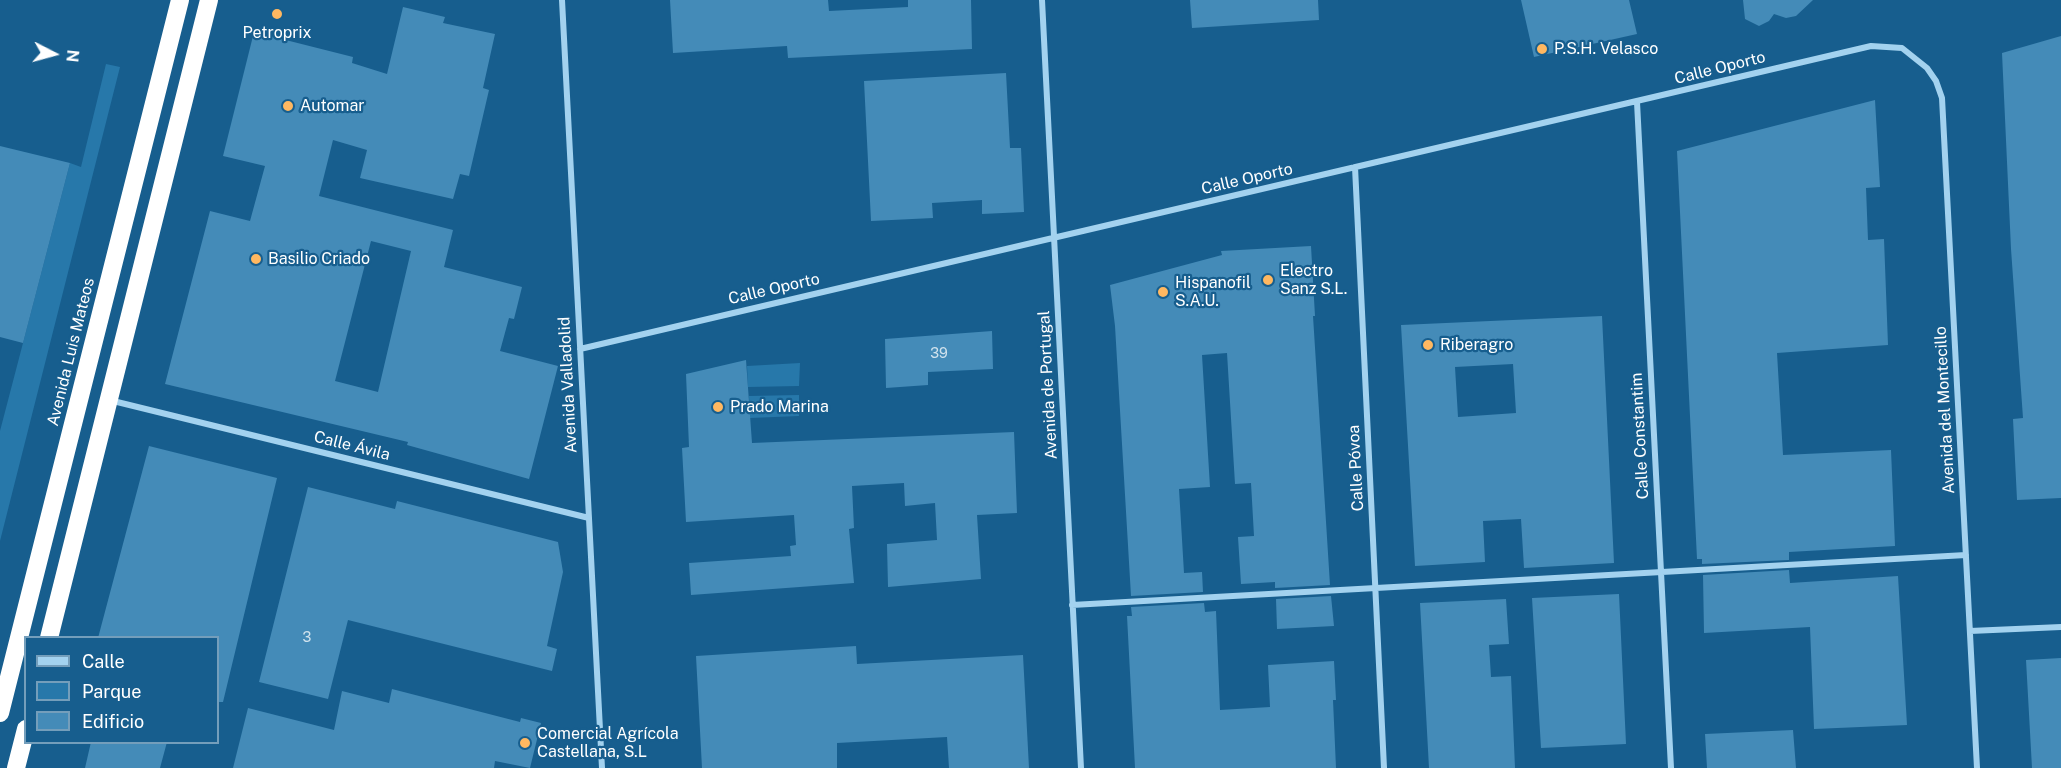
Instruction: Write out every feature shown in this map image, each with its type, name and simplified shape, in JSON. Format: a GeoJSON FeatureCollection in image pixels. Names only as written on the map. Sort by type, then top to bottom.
{"type":"FeatureCollection","features":[{"type":"Feature","properties":{"kind":"highway","name":"Avenida Luis Mateos"},"geometry":{"type":"LineString","coordinates":[[0,713],[180,0]]}},
{"type":"Feature","properties":{"kind":"highway"},"geometry":{"type":"LineString","coordinates":[[50,636],[209,0]]}},
{"type":"Feature","properties":{"kind":"highway"},"geometry":{"type":"LineString","coordinates":[[16,768],[24,737]]}},
{"type":"Feature","properties":{"kind":"street","name":"Avenida Valladolid"},"geometry":{"type":"LineString","coordinates":[[562,0],[602,768]]}},
{"type":"Feature","properties":{"kind":"street","name":"Avenida de Portugal"},"geometry":{"type":"LineString","coordinates":[[1042,0],[1080,768]]}},
{"type":"Feature","properties":{"kind":"street","name":"Calle Oporto"},"geometry":{"type":"LineString","coordinates":[[580,349],[1870,46],[1902,48],[1918,58]]}},
{"type":"Feature","properties":{"kind":"street","name":"Avenida del Montecillo"},"geometry":{"type":"LineString","coordinates":[[1918,58],[1936,81],[1942,98],[1977,768]]}},
{"type":"Feature","properties":{"kind":"street","name":"Calle Constantim"},"geometry":{"type":"LineString","coordinates":[[1637,102],[1671,768]]}},
{"type":"Feature","properties":{"kind":"street","name":"Calle Póvoa"},"geometry":{"type":"LineString","coordinates":[[1355,167],[1384,768]]}},
{"type":"Feature","properties":{"kind":"street","name":"Calle Ávila"},"geometry":{"type":"LineString","coordinates":[[109,400],[589,518]]}},
{"type":"Feature","properties":{"kind":"street"},"geometry":{"type":"LineString","coordinates":[[1072,605],[1966,555]]}},
{"type":"Feature","properties":{"kind":"street"},"geometry":{"type":"LineString","coordinates":[[1970,631],[2061,627]]}},
{"type":"Feature","properties":{"kind":"green space"},"geometry":{"type":"Polygon","coordinates":[[[106,64],[120,67],[0,541],[0,431],[70,163],[81,167],[106,64]]]}},
{"type":"Feature","properties":{"kind":"green space"},"geometry":{"type":"Polygon","coordinates":[[[800,363],[799,386],[748,387],[747,366],[800,363]]]}},
{"type":"Feature","properties":{"kind":"green space"},"geometry":{"type":"Polygon","coordinates":[[[799,395],[799,416],[750,418],[749,396],[799,395]]]}},
{"type":"Feature","properties":{"kind":"building"},"geometry":{"type":"Polygon","coordinates":[[[670,0],[828,0],[829,11],[908,7],[908,0],[971,0],[972,49],[788,58],[787,46],[673,53],[670,0]]]}},
{"type":"Feature","properties":{"kind":"building"},"geometry":{"type":"Polygon","coordinates":[[[1190,0],[1318,0],[1319,20],[1192,28],[1190,0]]]}},
{"type":"Feature","properties":{"kind":"building"},"geometry":{"type":"Polygon","coordinates":[[[1521,0],[1629,0],[1637,34],[1534,57],[1521,0]]]}},
{"type":"Feature","properties":{"kind":"building"},"geometry":{"type":"Polygon","coordinates":[[[1743,0],[1813,0],[1796,16],[1786,18],[1774,14],[1769,21],[1759,26],[1745,19],[1743,0]]]}},
{"type":"Feature","properties":{"kind":"building"},"geometry":{"type":"Polygon","coordinates":[[[403,7],[445,17],[443,23],[495,34],[483,88],[489,90],[469,176],[460,174],[453,199],[360,178],[367,150],[333,140],[319,196],[453,230],[444,267],[522,287],[514,319],[509,318],[500,351],[558,366],[529,479],[407,445],[408,442],[165,384],[210,211],[250,221],[265,166],[223,156],[254,32],[353,57],[352,63],[387,74],[403,7]],[[371,241],[335,381],[378,392],[411,251],[371,241]]]}},
{"type":"Feature","properties":{"kind":"building"},"geometry":{"type":"Polygon","coordinates":[[[2061,36],[2061,498],[2017,500],[2013,419],[2023,418],[2011,249],[2002,53],[2061,36]]]}},
{"type":"Feature","properties":{"kind":"building"},"geometry":{"type":"Polygon","coordinates":[[[1006,73],[1010,148],[1021,148],[1024,212],[982,214],[982,200],[932,203],[933,218],[871,221],[864,81],[1006,73]]]}},
{"type":"Feature","properties":{"kind":"building"},"geometry":{"type":"Polygon","coordinates":[[[1875,100],[1880,187],[1866,188],[1868,240],[1884,239],[1888,345],[1777,353],[1783,455],[1891,450],[1895,546],[1789,552],[1789,560],[1702,564],[1702,559],[1697,559],[1677,151],[1875,100]]]}},
{"type":"Feature","properties":{"kind":"building"},"geometry":{"type":"Polygon","coordinates":[[[0,146],[70,163],[23,343],[0,337],[0,146]]]}},
{"type":"Feature","properties":{"kind":"building"},"geometry":{"type":"Polygon","coordinates":[[[1311,246],[1315,316],[1313,316],[1330,585],[1275,588],[1275,582],[1241,584],[1238,537],[1254,536],[1251,483],[1235,484],[1227,353],[1202,355],[1210,487],[1179,489],[1184,573],[1202,572],[1203,592],[1131,596],[1115,326],[1110,285],[1222,255],[1221,251],[1311,246]]]}},
{"type":"Feature","properties":{"kind":"building"},"geometry":{"type":"Polygon","coordinates":[[[1602,316],[1614,563],[1524,568],[1521,519],[1483,521],[1485,562],[1415,566],[1401,325],[1602,316]],[[1513,364],[1455,367],[1458,417],[1516,413],[1513,364]]]}},
{"type":"Feature","properties":{"kind":"building"},"geometry":{"type":"Polygon","coordinates":[[[992,331],[993,369],[928,372],[928,385],[886,388],[885,339],[992,331]]]}},
{"type":"Feature","properties":{"kind":"building"},"geometry":{"type":"Polygon","coordinates":[[[746,360],[752,443],[1014,432],[1017,513],[977,515],[981,579],[888,587],[887,544],[937,540],[935,503],[905,506],[904,483],[852,486],[854,528],[849,529],[854,583],[691,595],[689,563],[791,556],[790,546],[796,545],[794,515],[686,522],[682,448],[689,447],[686,374],[746,360]]]}},
{"type":"Feature","properties":{"kind":"building"},"geometry":{"type":"Polygon","coordinates":[[[149,446],[277,478],[223,702],[219,702],[219,636],[99,636],[149,446]]]}},
{"type":"Feature","properties":{"kind":"building"},"geometry":{"type":"Polygon","coordinates":[[[308,487],[395,509],[397,501],[558,542],[563,572],[547,646],[557,649],[552,671],[348,620],[328,699],[259,682],[308,487]]]}},
{"type":"Feature","properties":{"kind":"building"},"geometry":{"type":"Polygon","coordinates":[[[1789,570],[1790,583],[1898,576],[1907,725],[1814,729],[1810,627],[1704,633],[1703,575],[1789,570]]]}},
{"type":"Feature","properties":{"kind":"building"},"geometry":{"type":"Polygon","coordinates":[[[1619,594],[1626,744],[1541,748],[1532,598],[1619,594]]]}},
{"type":"Feature","properties":{"kind":"building"},"geometry":{"type":"Polygon","coordinates":[[[1331,596],[1334,626],[1277,629],[1276,599],[1331,596]]]}},
{"type":"Feature","properties":{"kind":"building"},"geometry":{"type":"Polygon","coordinates":[[[1506,599],[1509,644],[1489,645],[1491,677],[1511,676],[1515,768],[1429,768],[1420,603],[1506,599]]]}},
{"type":"Feature","properties":{"kind":"building"},"geometry":{"type":"Polygon","coordinates":[[[1204,603],[1205,612],[1216,611],[1220,710],[1270,707],[1268,665],[1334,661],[1336,768],[1135,768],[1127,616],[1132,616],[1131,607],[1204,603]]]}},
{"type":"Feature","properties":{"kind":"building"},"geometry":{"type":"Polygon","coordinates":[[[856,646],[857,664],[1023,655],[1029,768],[949,768],[947,737],[837,743],[837,768],[702,768],[696,656],[856,646]]]}},
{"type":"Feature","properties":{"kind":"building"},"geometry":{"type":"Polygon","coordinates":[[[2061,658],[2061,768],[2032,768],[2026,660],[2061,658]]]}},
{"type":"Feature","properties":{"kind":"building"},"geometry":{"type":"Polygon","coordinates":[[[392,689],[520,722],[521,718],[541,723],[530,768],[495,761],[494,768],[233,768],[248,708],[334,730],[342,691],[389,703],[392,689]]]}},
{"type":"Feature","properties":{"kind":"building"},"geometry":{"type":"Polygon","coordinates":[[[1793,730],[1796,768],[1707,768],[1705,734],[1793,730]]]}},
{"type":"Feature","properties":{"kind":"building"},"geometry":{"type":"Polygon","coordinates":[[[91,744],[166,744],[160,768],[85,768],[91,744]]]}},
{"type":"Feature","properties":{"kind":"place","name":"Petroprix"},"geometry":{"type":"Point","coordinates":[277,14]}},
{"type":"Feature","properties":{"kind":"place","name":"P.S.H. Velasco"},"geometry":{"type":"Point","coordinates":[1542,49]}},
{"type":"Feature","properties":{"kind":"place","name":"Automar"},"geometry":{"type":"Point","coordinates":[288,106]}},
{"type":"Feature","properties":{"kind":"place","name":"Basilio Criado"},"geometry":{"type":"Point","coordinates":[256,259]}},
{"type":"Feature","properties":{"kind":"place","name":"Electro Sanz S.L."},"geometry":{"type":"Point","coordinates":[1268,280]}},
{"type":"Feature","properties":{"kind":"place","name":"Hispanofil S.A.U."},"geometry":{"type":"Point","coordinates":[1163,292]}},
{"type":"Feature","properties":{"kind":"place","name":"Riberagro"},"geometry":{"type":"Point","coordinates":[1428,345]}},
{"type":"Feature","properties":{"kind":"place","name":"Prado Marina"},"geometry":{"type":"Point","coordinates":[718,407]}},
{"type":"Feature","properties":{"kind":"place","name":"Comercial Agrícola Castellana, S.L"},"geometry":{"type":"Point","coordinates":[525,743]}}]}
